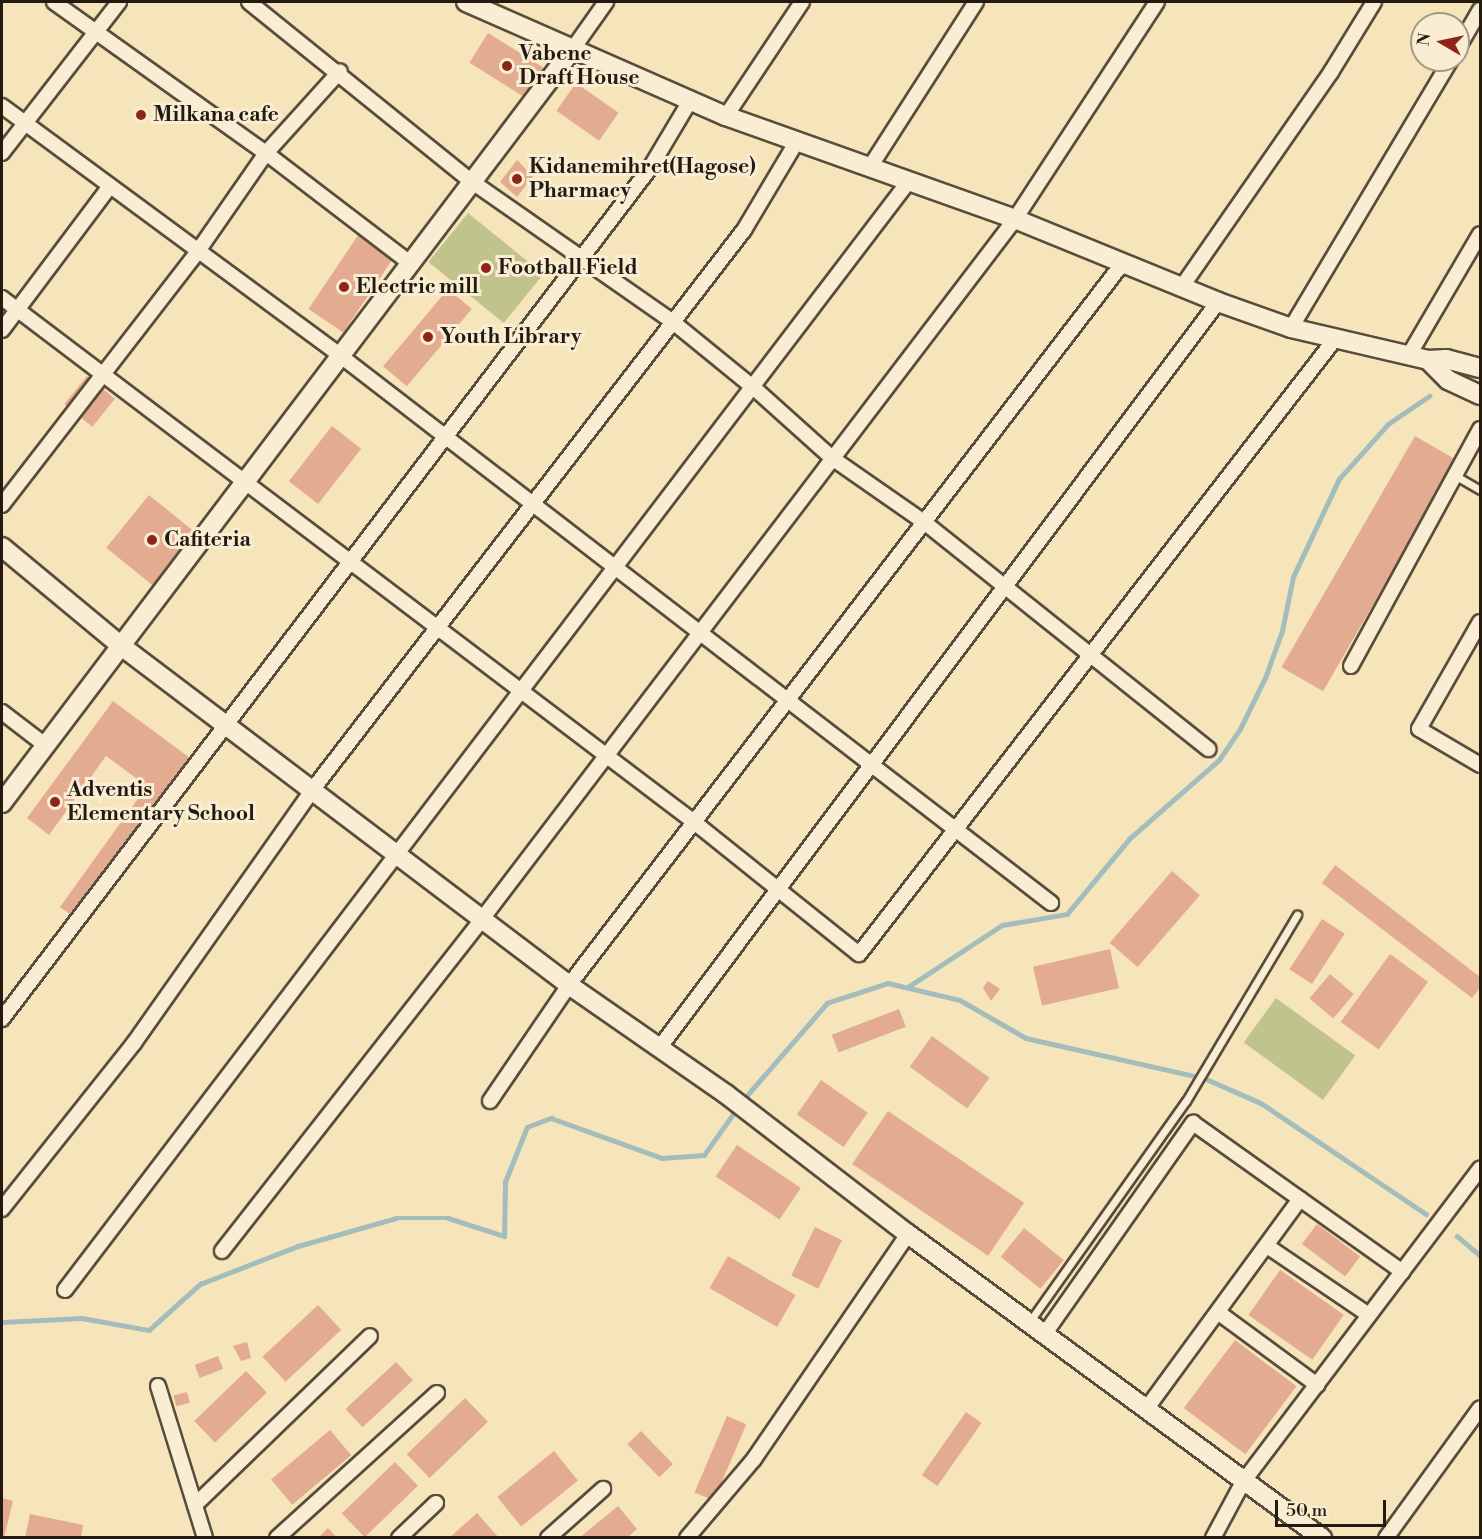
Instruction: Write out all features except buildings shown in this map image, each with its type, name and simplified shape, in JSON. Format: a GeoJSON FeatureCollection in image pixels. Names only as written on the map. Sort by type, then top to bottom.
{"type":"FeatureCollection","features":[{"type":"Feature","properties":{"kind":"street"},"geometry":{"type":"LineString","coordinates":[[54,2],[266,153],[410,263]]}},
{"type":"Feature","properties":{"kind":"street"},"geometry":{"type":"LineString","coordinates":[[2,153],[119,2]]}},
{"type":"Feature","properties":{"kind":"street"},"geometry":{"type":"LineString","coordinates":[[249,2],[340,71],[471,181],[580,260],[673,322],[754,388],[832,458],[924,522],[1208,749]]}},
{"type":"Feature","properties":{"kind":"street"},"geometry":{"type":"LineString","coordinates":[[466,2],[726,116],[1015,219],[1218,302],[1291,328],[1428,360],[1446,359],[1480,368]]}},
{"type":"Feature","properties":{"kind":"street"},"geometry":{"type":"LineString","coordinates":[[2,803],[245,480],[342,357],[606,2]]}},
{"type":"Feature","properties":{"kind":"street"},"geometry":{"type":"LineString","coordinates":[[726,116],[802,2]]}},
{"type":"Feature","properties":{"kind":"street"},"geometry":{"type":"LineString","coordinates":[[870,167],[976,2]]}},
{"type":"Feature","properties":{"kind":"street"},"geometry":{"type":"LineString","coordinates":[[222,1251],[482,920],[1015,219],[1157,2]]}},
{"type":"Feature","properties":{"kind":"street"},"geometry":{"type":"LineString","coordinates":[[1181,288],[1311,101],[1374,2]]}},
{"type":"Feature","properties":{"kind":"street"},"geometry":{"type":"LineString","coordinates":[[1470,27],[1480,10]]}},
{"type":"Feature","properties":{"kind":"street"},"geometry":{"type":"LineString","coordinates":[[2,505],[198,251],[266,153],[340,71]]}},
{"type":"Feature","properties":{"kind":"street"},"geometry":{"type":"LineString","coordinates":[[1291,328],[1444,72]]}},
{"type":"Feature","properties":{"kind":"street"},"geometry":{"type":"LineString","coordinates":[[2,1019],[349,560],[445,438],[650,168],[690,101]]}},
{"type":"Feature","properties":{"kind":"street"},"geometry":{"type":"LineString","coordinates":[[2,106],[342,357],[615,569],[788,699],[954,831],[1051,903]]}},
{"type":"Feature","properties":{"kind":"street"},"geometry":{"type":"LineString","coordinates":[[2,1209],[134,1043],[313,789],[744,230],[797,141]]}},
{"type":"Feature","properties":{"kind":"street"},"geometry":{"type":"LineString","coordinates":[[65,1290],[398,856],[909,181]]}},
{"type":"Feature","properties":{"kind":"street"},"geometry":{"type":"LineString","coordinates":[[2,330],[110,186]]}},
{"type":"Feature","properties":{"kind":"street"},"geometry":{"type":"LineString","coordinates":[[1409,355],[1480,234]]}},
{"type":"Feature","properties":{"kind":"street"},"geometry":{"type":"LineString","coordinates":[[490,1101],[569,985],[1122,264]]}},
{"type":"Feature","properties":{"kind":"street"},"geometry":{"type":"LineString","coordinates":[[2,298],[245,480],[520,694],[694,822],[859,954],[1335,339]]}},
{"type":"Feature","properties":{"kind":"street"},"geometry":{"type":"LineString","coordinates":[[660,1047],[1218,302]]}},
{"type":"Feature","properties":{"kind":"street"},"geometry":{"type":"LineString","coordinates":[[1428,360],[1448,380],[1480,395]]}},
{"type":"Feature","properties":{"kind":"street"},"geometry":{"type":"LineString","coordinates":[[1351,666],[1480,429]]}},
{"type":"Feature","properties":{"kind":"street"},"geometry":{"type":"LineString","coordinates":[[2,547],[120,645],[228,723],[482,920],[569,985],[731,1098],[908,1234],[1046,1332],[1243,1482],[1322,1538]]}},
{"type":"Feature","properties":{"kind":"street"},"geometry":{"type":"LineString","coordinates":[[1480,622],[1419,729],[1480,765]]}},
{"type":"Feature","properties":{"kind":"street"},"geometry":{"type":"LineString","coordinates":[[2,712],[45,745]]}},
{"type":"Feature","properties":{"kind":"street"},"geometry":{"type":"LineString","coordinates":[[1046,1332],[1192,1123],[1403,1272]]}},
{"type":"Feature","properties":{"kind":"street"},"geometry":{"type":"LineString","coordinates":[[1213,1538],[1243,1482],[1480,1169]]}},
{"type":"Feature","properties":{"kind":"street"},"geometry":{"type":"LineString","coordinates":[[1147,1408],[1219,1313],[1300,1199]]}},
{"type":"Feature","properties":{"kind":"street"},"geometry":{"type":"LineString","coordinates":[[687,1538],[754,1459],[908,1234]]}},
{"type":"Feature","properties":{"kind":"street"},"geometry":{"type":"LineString","coordinates":[[1267,1246],[1370,1316]]}},
{"type":"Feature","properties":{"kind":"street"},"geometry":{"type":"LineString","coordinates":[[1219,1313],[1317,1385]]}},
{"type":"Feature","properties":{"kind":"street"},"geometry":{"type":"LineString","coordinates":[[195,1505],[370,1336]]}},
{"type":"Feature","properties":{"kind":"street"},"geometry":{"type":"LineString","coordinates":[[159,1386],[205,1538]]}},
{"type":"Feature","properties":{"kind":"street"},"geometry":{"type":"LineString","coordinates":[[278,1538],[437,1393]]}},
{"type":"Feature","properties":{"kind":"street"},"geometry":{"type":"LineString","coordinates":[[1386,1538],[1480,1408]]}},
{"type":"Feature","properties":{"kind":"street"},"geometry":{"type":"LineString","coordinates":[[548,1538],[603,1489]]}},
{"type":"Feature","properties":{"kind":"street"},"geometry":{"type":"LineString","coordinates":[[399,1538],[436,1503]]}},
{"type":"Feature","properties":{"kind":"lane"},"geometry":{"type":"LineString","coordinates":[[1456,476],[1480,490]]}},
{"type":"Feature","properties":{"kind":"lane"},"geometry":{"type":"LineString","coordinates":[[1030,1321],[1186,1101],[1297,915]]}},
{"type":"Feature","properties":{"kind":"green space","name":"Football Field"},"geometry":{"type":"Polygon","coordinates":[[[468,213],[543,274],[504,323],[428,262],[468,213]]]}},
{"type":"Feature","properties":{"kind":"green space"},"geometry":{"type":"Polygon","coordinates":[[[1276,998],[1355,1056],[1323,1100],[1244,1042],[1276,998]]]}},
{"type":"Feature","properties":{"kind":"waterway"},"geometry":{"type":"LineString","coordinates":[[908,987],[1002,925],[1067,914],[1129,839],[1219,760],[1240,729],[1265,678],[1282,631],[1293,577],[1339,479],[1388,424],[1429,396]]}},
{"type":"Feature","properties":{"kind":"waterway"},"geometry":{"type":"LineString","coordinates":[[743,1100],[827,1003],[888,983],[960,1000],[1026,1038],[1204,1078],[1261,1103],[1426,1214]]}},
{"type":"Feature","properties":{"kind":"waterway"},"geometry":{"type":"LineString","coordinates":[[2,1322],[82,1318],[149,1330],[200,1284],[298,1246],[396,1218],[448,1218],[504,1236],[505,1182],[527,1127],[551,1118],[662,1158],[704,1155],[738,1107]]}},
{"type":"Feature","properties":{"kind":"waterway"},"geometry":{"type":"LineString","coordinates":[[1457,1236],[1480,1255]]}},
{"type":"Feature","properties":{"kind":"place","name":"Vabene Draft House"},"geometry":{"type":"Point","coordinates":[507,66]}},
{"type":"Feature","properties":{"kind":"place","name":"Milkana cafe"},"geometry":{"type":"Point","coordinates":[141,115]}},
{"type":"Feature","properties":{"kind":"place","name":"Kidanemihret(Hagose) Pharmacy"},"geometry":{"type":"Point","coordinates":[517,179]}},
{"type":"Feature","properties":{"kind":"place","name":"Football Field"},"geometry":{"type":"Point","coordinates":[486,268]}},
{"type":"Feature","properties":{"kind":"place","name":"Electric mill"},"geometry":{"type":"Point","coordinates":[344,287]}},
{"type":"Feature","properties":{"kind":"place","name":"Youth Library"},"geometry":{"type":"Point","coordinates":[428,337]}},
{"type":"Feature","properties":{"kind":"place","name":"Cafiteria"},"geometry":{"type":"Point","coordinates":[152,540]}},
{"type":"Feature","properties":{"kind":"place","name":"Adventis Elementary School"},"geometry":{"type":"Point","coordinates":[55,802]}}]}
